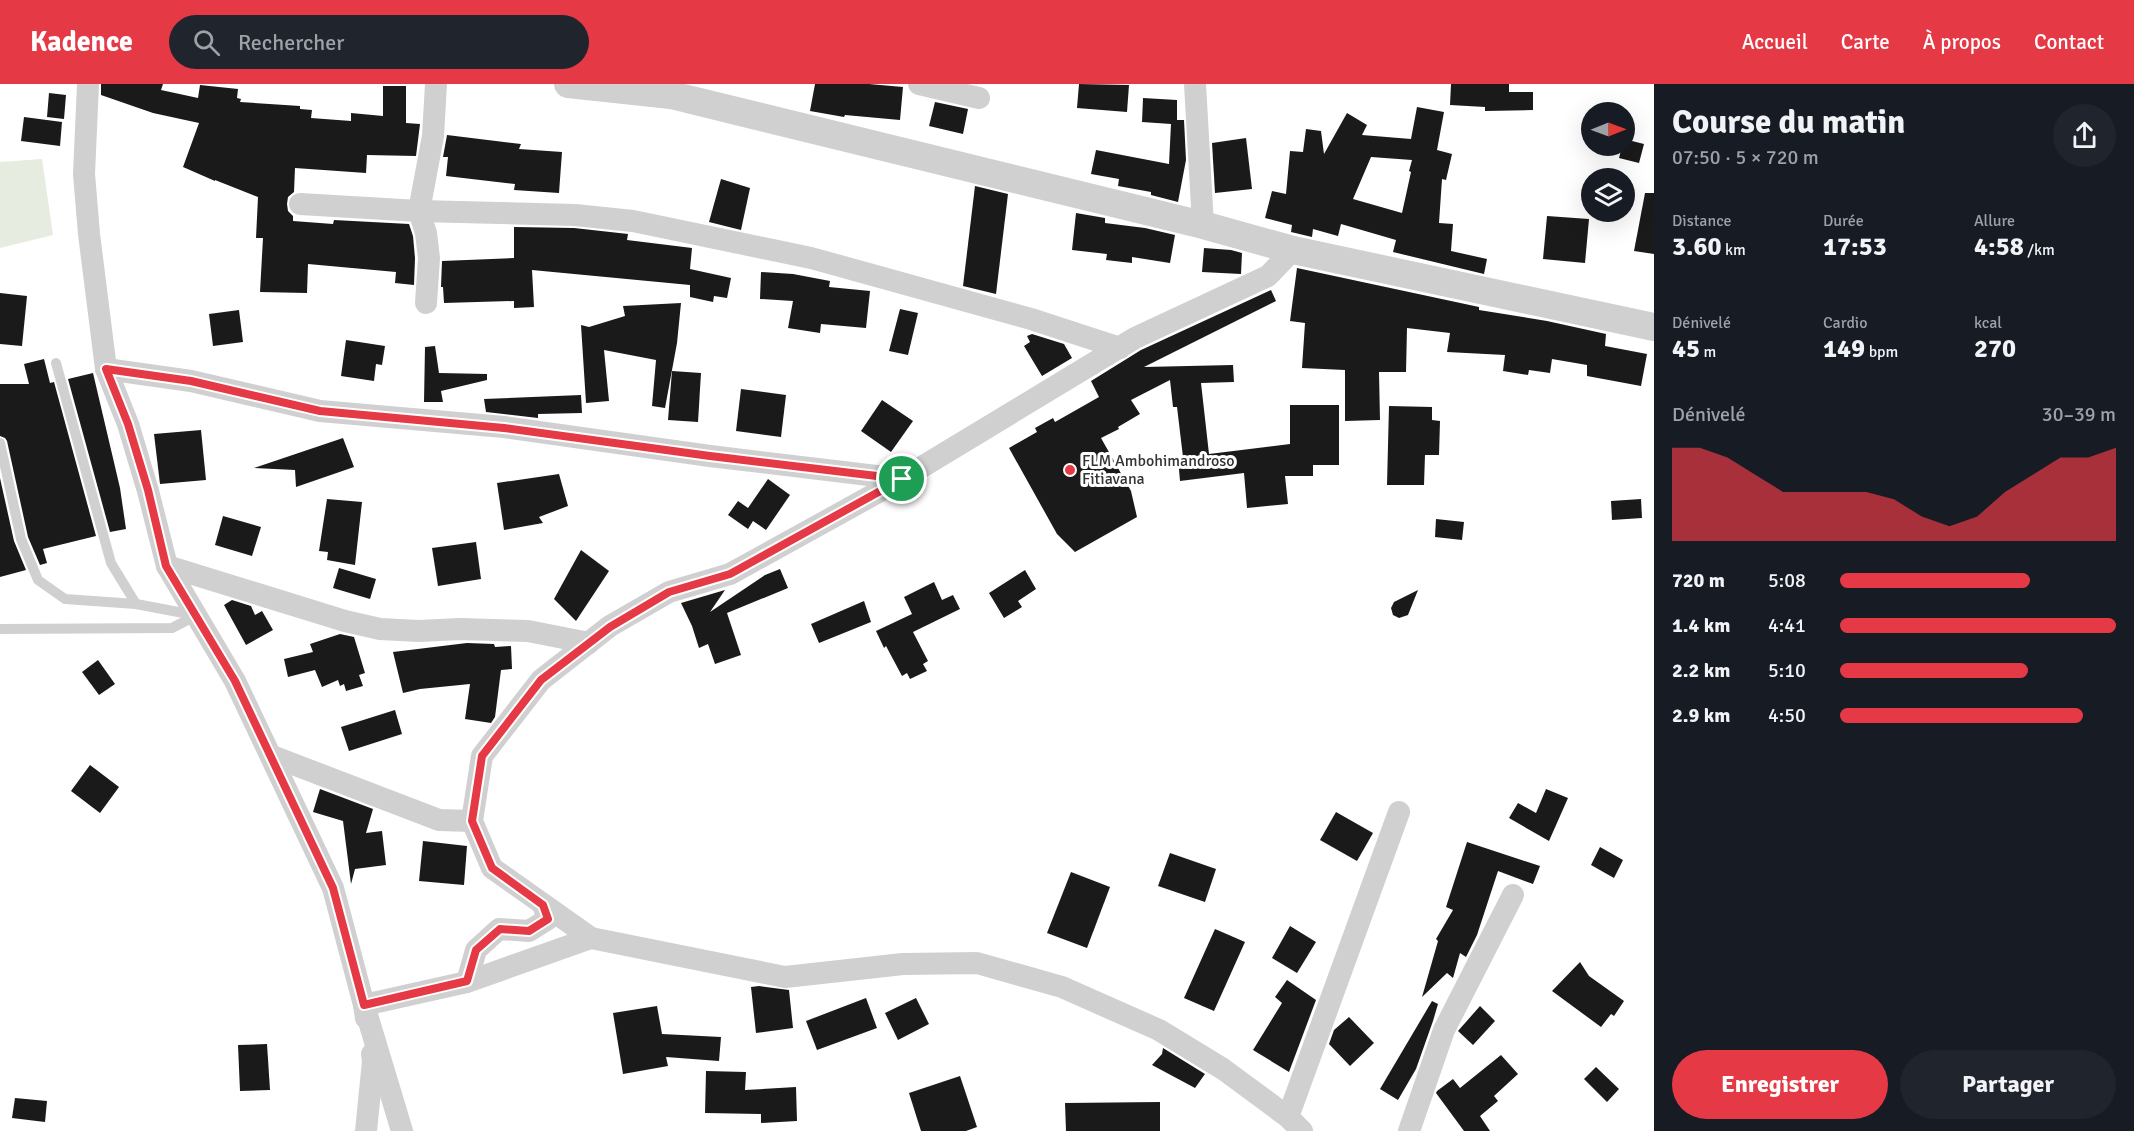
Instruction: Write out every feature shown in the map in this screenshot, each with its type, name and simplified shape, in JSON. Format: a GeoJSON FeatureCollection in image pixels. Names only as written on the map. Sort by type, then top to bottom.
{"type":"FeatureCollection","features":[{"type":"Feature","properties":{"kind":"street"},"geometry":{"type":"LineString","coordinates":[[88,84],[84,174],[106,369],[128,424],[148,490],[166,566],[235,681],[333,888],[364,1005],[402,1131]]}},
{"type":"Feature","properties":{"kind":"street"},"geometry":{"type":"LineString","coordinates":[[426,303],[429,258],[426,233],[419,211],[433,136],[436,84]]}},
{"type":"Feature","properties":{"kind":"street"},"geometry":{"type":"LineString","coordinates":[[568,84],[671,95],[1203,225],[1293,250],[1654,327]]}},
{"type":"Feature","properties":{"kind":"street"},"geometry":{"type":"LineString","coordinates":[[919,84],[979,98]]}},
{"type":"Feature","properties":{"kind":"street"},"geometry":{"type":"LineString","coordinates":[[1195,84],[1203,225]]}},
{"type":"Feature","properties":{"kind":"street"},"geometry":{"type":"LineString","coordinates":[[300,204],[419,211],[575,215],[633,221],[821,260],[1031,319],[1120,348]]}},
{"type":"Feature","properties":{"kind":"street"},"geometry":{"type":"LineString","coordinates":[[1293,250],[1268,276],[1135,338],[902,479],[730,574],[669,592],[610,627],[541,680],[482,756],[472,821],[492,868],[591,938],[785,977],[903,964],[978,963],[1062,987],[1159,1030],[1223,1070],[1295,1124],[1399,812]]}},
{"type":"Feature","properties":{"kind":"street"},"geometry":{"type":"LineString","coordinates":[[106,369],[191,381],[320,411],[504,428],[902,479]]}},
{"type":"Feature","properties":{"kind":"street"},"geometry":{"type":"LineString","coordinates":[[166,566],[345,621],[380,629],[528,631],[589,643]]}},
{"type":"Feature","properties":{"kind":"street"},"geometry":{"type":"LineString","coordinates":[[272,756],[439,820],[472,821]]}},
{"type":"Feature","properties":{"kind":"street"},"geometry":{"type":"LineString","coordinates":[[1409,1131],[1444,1030],[1513,895]]}},
{"type":"Feature","properties":{"kind":"street"},"geometry":{"type":"LineString","coordinates":[[467,981],[476,950],[500,929],[529,931],[548,919],[543,905]]}},
{"type":"Feature","properties":{"kind":"street"},"geometry":{"type":"LineString","coordinates":[[364,1005],[467,981],[591,938]]}},
{"type":"Feature","properties":{"kind":"street"},"geometry":{"type":"LineString","coordinates":[[364,1005],[373,1061],[366,1131]]}},
{"type":"Feature","properties":{"kind":"lane"},"geometry":{"type":"LineString","coordinates":[[56,363],[111,563],[136,604]]}},
{"type":"Feature","properties":{"kind":"lane"},"geometry":{"type":"LineString","coordinates":[[0,443],[21,540],[38,580],[65,599],[136,604],[197,615]]}},
{"type":"Feature","properties":{"kind":"lane"},"geometry":{"type":"LineString","coordinates":[[0,629],[172,628],[197,615]]}},
{"type":"Feature","properties":{"kind":"shaded area"},"geometry":{"type":"Polygon","coordinates":[[[42,159],[53,235],[0,248],[0,162],[42,159]]]}},
{"type":"Feature","properties":{"kind":"building"},"geometry":{"type":"Polygon","coordinates":[[[101,84],[163,84],[161,90],[198,98],[200,85],[238,89],[237,98],[241,99],[240,102],[300,106],[300,109],[312,110],[311,118],[351,121],[351,113],[383,116],[383,86],[406,86],[406,123],[420,124],[416,156],[367,155],[366,173],[295,168],[294,192],[288,197],[287,204],[293,221],[333,224],[334,220],[409,224],[413,236],[415,258],[414,285],[395,283],[396,272],[308,264],[307,293],[260,292],[263,238],[256,238],[258,197],[183,167],[199,123],[153,113],[101,95],[101,84]]]}},
{"type":"Feature","properties":{"kind":"building"},"geometry":{"type":"Polygon","coordinates":[[[815,84],[869,84],[903,87],[900,120],[845,115],[844,117],[810,111],[815,84]]]}},
{"type":"Feature","properties":{"kind":"building"},"geometry":{"type":"Polygon","coordinates":[[[1079,84],[1129,85],[1127,112],[1077,108],[1079,84]]]}},
{"type":"Feature","properties":{"kind":"building"},"geometry":{"type":"Polygon","coordinates":[[[1451,84],[1509,84],[1509,92],[1533,92],[1533,110],[1485,111],[1485,107],[1450,105],[1451,84]]]}},
{"type":"Feature","properties":{"kind":"building"},"geometry":{"type":"Polygon","coordinates":[[[49,93],[66,95],[64,119],[47,117],[49,93]]]}},
{"type":"Feature","properties":{"kind":"building"},"geometry":{"type":"Polygon","coordinates":[[[1143,98],[1177,100],[1177,120],[1184,120],[1186,160],[1178,202],[1151,195],[1151,192],[1118,186],[1119,179],[1091,174],[1096,150],[1169,164],[1171,124],[1142,122],[1143,98]]]}},
{"type":"Feature","properties":{"kind":"building"},"geometry":{"type":"Polygon","coordinates":[[[935,102],[968,109],[963,134],[929,126],[935,102]]]}},
{"type":"Feature","properties":{"kind":"building"},"geometry":{"type":"Polygon","coordinates":[[[1417,107],[1444,112],[1437,150],[1452,154],[1446,180],[1442,179],[1439,223],[1453,224],[1451,251],[1487,259],[1484,274],[1393,252],[1396,240],[1341,224],[1338,236],[1313,229],[1312,237],[1291,232],[1292,225],[1265,218],[1272,191],[1286,194],[1290,151],[1303,152],[1306,129],[1321,131],[1324,154],[1347,113],[1367,125],[1362,135],[1411,139],[1417,107]],[[1371,157],[1353,199],[1402,213],[1412,160],[1371,157]]]}},
{"type":"Feature","properties":{"kind":"building"},"geometry":{"type":"Polygon","coordinates":[[[24,117],[62,122],[60,146],[21,141],[24,117]]]}},
{"type":"Feature","properties":{"kind":"building"},"geometry":{"type":"Polygon","coordinates":[[[447,135],[521,144],[519,149],[562,152],[559,193],[514,190],[515,184],[446,176],[448,157],[443,157],[447,135]]]}},
{"type":"Feature","properties":{"kind":"building"},"geometry":{"type":"Polygon","coordinates":[[[1246,138],[1252,189],[1215,193],[1212,143],[1246,138]]]}},
{"type":"Feature","properties":{"kind":"building"},"geometry":{"type":"Polygon","coordinates":[[[1635,142],[1644,144],[1639,163],[1619,158],[1620,156],[1635,156],[1635,142]]]}},
{"type":"Feature","properties":{"kind":"building"},"geometry":{"type":"Polygon","coordinates":[[[721,179],[750,188],[741,230],[709,222],[721,179]]]}},
{"type":"Feature","properties":{"kind":"building"},"geometry":{"type":"Polygon","coordinates":[[[975,186],[1008,194],[996,294],[963,286],[975,186]]]}},
{"type":"Feature","properties":{"kind":"building"},"geometry":{"type":"Polygon","coordinates":[[[1645,193],[1654,193],[1654,254],[1634,251],[1645,193]]]}},
{"type":"Feature","properties":{"kind":"building"},"geometry":{"type":"Polygon","coordinates":[[[1076,213],[1105,218],[1105,223],[1145,228],[1175,235],[1170,263],[1132,257],[1132,263],[1106,260],[1107,254],[1072,250],[1076,213]]]}},
{"type":"Feature","properties":{"kind":"building"},"geometry":{"type":"Polygon","coordinates":[[[1547,216],[1581,218],[1581,222],[1589,222],[1585,263],[1543,259],[1547,216]]]}},
{"type":"Feature","properties":{"kind":"building"},"geometry":{"type":"Polygon","coordinates":[[[514,227],[574,228],[628,234],[627,240],[692,248],[690,269],[731,278],[727,298],[714,296],[713,302],[690,297],[690,285],[532,270],[534,307],[514,308],[514,301],[444,303],[443,287],[441,287],[442,261],[514,258],[514,227]]]}},
{"type":"Feature","properties":{"kind":"building"},"geometry":{"type":"Polygon","coordinates":[[[1204,248],[1242,253],[1241,274],[1202,272],[1204,248]]]}},
{"type":"Feature","properties":{"kind":"building"},"geometry":{"type":"Polygon","coordinates":[[[1297,268],[1479,307],[1479,310],[1547,321],[1606,334],[1605,346],[1647,354],[1641,386],[1587,376],[1587,365],[1552,359],[1550,373],[1529,370],[1528,375],[1503,371],[1505,355],[1447,352],[1450,333],[1407,328],[1406,372],[1379,372],[1380,420],[1345,421],[1345,370],[1302,368],[1305,323],[1290,321],[1297,268]]]}},
{"type":"Feature","properties":{"kind":"building"},"geometry":{"type":"Polygon","coordinates":[[[761,272],[793,274],[830,281],[829,287],[870,291],[866,328],[821,324],[820,333],[788,328],[793,301],[760,299],[761,272]]]}},
{"type":"Feature","properties":{"kind":"building"},"geometry":{"type":"Polygon","coordinates":[[[1271,290],[1276,301],[1144,367],[1233,365],[1234,382],[1201,383],[1209,454],[1290,444],[1290,405],[1339,405],[1339,465],[1313,465],[1313,476],[1285,476],[1288,504],[1247,508],[1244,473],[1180,481],[1178,458],[1183,457],[1177,407],[1173,407],[1170,380],[1131,400],[1140,414],[1101,438],[1131,491],[1137,517],[1075,552],[1057,534],[1009,448],[1037,432],[1035,428],[1053,418],[1055,422],[1099,397],[1091,381],[1141,350],[1271,290]]]}},
{"type":"Feature","properties":{"kind":"building"},"geometry":{"type":"Polygon","coordinates":[[[0,293],[27,296],[22,346],[0,344],[0,293]]]}},
{"type":"Feature","properties":{"kind":"building"},"geometry":{"type":"Polygon","coordinates":[[[681,303],[677,343],[665,408],[652,406],[656,360],[604,350],[609,401],[586,403],[581,325],[589,327],[625,316],[623,306],[681,303]]]}},
{"type":"Feature","properties":{"kind":"building"},"geometry":{"type":"Polygon","coordinates":[[[900,309],[918,313],[908,355],[889,351],[900,309]]]}},
{"type":"Feature","properties":{"kind":"building"},"geometry":{"type":"Polygon","coordinates":[[[239,310],[243,342],[213,346],[209,314],[239,310]]]}},
{"type":"Feature","properties":{"kind":"building"},"geometry":{"type":"Polygon","coordinates":[[[1032,334],[1064,344],[1072,358],[1042,376],[1024,346],[1030,342],[1027,336],[1032,334]]]}},
{"type":"Feature","properties":{"kind":"building"},"geometry":{"type":"Polygon","coordinates":[[[346,340],[385,346],[382,365],[376,364],[374,381],[341,376],[346,340]]]}},
{"type":"Feature","properties":{"kind":"building"},"geometry":{"type":"Polygon","coordinates":[[[435,346],[439,373],[487,374],[487,380],[441,391],[443,402],[424,402],[425,347],[435,346]]]}},
{"type":"Feature","properties":{"kind":"building"},"geometry":{"type":"Polygon","coordinates":[[[44,359],[50,383],[54,382],[96,536],[43,549],[47,563],[40,565],[28,537],[7,441],[0,436],[0,384],[29,384],[24,364],[44,359]]]}},
{"type":"Feature","properties":{"kind":"building"},"geometry":{"type":"Polygon","coordinates":[[[672,371],[701,373],[698,422],[668,420],[672,371]]]}},
{"type":"Feature","properties":{"kind":"building"},"geometry":{"type":"Polygon","coordinates":[[[93,373],[120,488],[126,529],[110,532],[68,379],[93,373]]]}},
{"type":"Feature","properties":{"kind":"building"},"geometry":{"type":"Polygon","coordinates":[[[741,389],[786,395],[781,437],[736,431],[741,389]]]}},
{"type":"Feature","properties":{"kind":"building"},"geometry":{"type":"Polygon","coordinates":[[[581,395],[582,413],[538,414],[538,418],[486,412],[484,399],[581,395]]]}},
{"type":"Feature","properties":{"kind":"building"},"geometry":{"type":"Polygon","coordinates":[[[882,400],[913,421],[891,452],[861,431],[882,400]]]}},
{"type":"Feature","properties":{"kind":"building"},"geometry":{"type":"Polygon","coordinates":[[[1389,406],[1432,407],[1432,420],[1440,421],[1439,455],[1425,455],[1424,485],[1387,485],[1389,406]]]}},
{"type":"Feature","properties":{"kind":"building"},"geometry":{"type":"Polygon","coordinates":[[[201,430],[206,480],[160,484],[154,434],[201,430]]]}},
{"type":"Feature","properties":{"kind":"building"},"geometry":{"type":"Polygon","coordinates":[[[343,438],[354,467],[296,487],[295,470],[254,468],[343,438]]]}},
{"type":"Feature","properties":{"kind":"building"},"geometry":{"type":"Polygon","coordinates":[[[559,474],[568,506],[539,517],[543,523],[504,530],[497,483],[559,474]]]}},
{"type":"Feature","properties":{"kind":"building"},"geometry":{"type":"Polygon","coordinates":[[[0,478],[14,541],[26,570],[0,577],[0,478]]]}},
{"type":"Feature","properties":{"kind":"building"},"geometry":{"type":"Polygon","coordinates":[[[768,479],[790,495],[766,530],[753,521],[748,529],[728,515],[738,501],[748,508],[768,479]]]}},
{"type":"Feature","properties":{"kind":"building"},"geometry":{"type":"Polygon","coordinates":[[[327,499],[362,502],[355,565],[327,560],[328,552],[319,551],[327,499]]]}},
{"type":"Feature","properties":{"kind":"building"},"geometry":{"type":"Polygon","coordinates":[[[1641,499],[1642,518],[1612,520],[1611,501],[1641,499]]]}},
{"type":"Feature","properties":{"kind":"building"},"geometry":{"type":"Polygon","coordinates":[[[223,516],[261,527],[252,556],[215,545],[223,516]]]}},
{"type":"Feature","properties":{"kind":"building"},"geometry":{"type":"Polygon","coordinates":[[[1436,519],[1464,522],[1462,540],[1435,537],[1436,519]]]}},
{"type":"Feature","properties":{"kind":"building"},"geometry":{"type":"Polygon","coordinates":[[[476,542],[481,579],[438,586],[432,548],[476,542]]]}},
{"type":"Feature","properties":{"kind":"building"},"geometry":{"type":"Polygon","coordinates":[[[581,550],[609,571],[576,621],[554,599],[581,550]]]}},
{"type":"Feature","properties":{"kind":"building"},"geometry":{"type":"Polygon","coordinates":[[[339,568],[376,579],[370,599],[333,588],[339,568]]]}},
{"type":"Feature","properties":{"kind":"building"},"geometry":{"type":"Polygon","coordinates":[[[780,569],[788,588],[727,613],[741,655],[715,664],[708,644],[699,648],[681,603],[725,590],[710,612],[765,575],[780,569]]]}},
{"type":"Feature","properties":{"kind":"building"},"geometry":{"type":"Polygon","coordinates":[[[1025,570],[1036,589],[1018,601],[1022,607],[1004,618],[989,593],[1025,570]]]}},
{"type":"Feature","properties":{"kind":"building"},"geometry":{"type":"Polygon","coordinates":[[[934,582],[942,600],[953,595],[960,609],[913,632],[928,661],[923,664],[927,671],[910,679],[907,673],[902,676],[876,631],[912,614],[904,597],[934,582]]]}},
{"type":"Feature","properties":{"kind":"building"},"geometry":{"type":"Polygon","coordinates":[[[1418,590],[1408,615],[1399,618],[1393,615],[1391,608],[1394,602],[1418,590]]]}},
{"type":"Feature","properties":{"kind":"building"},"geometry":{"type":"Polygon","coordinates":[[[232,600],[251,606],[255,615],[262,611],[273,630],[246,645],[224,605],[232,600]]]}},
{"type":"Feature","properties":{"kind":"building"},"geometry":{"type":"Polygon","coordinates":[[[864,601],[871,622],[819,643],[811,624],[864,601]]]}},
{"type":"Feature","properties":{"kind":"building"},"geometry":{"type":"Polygon","coordinates":[[[340,634],[354,637],[365,673],[359,675],[363,686],[346,691],[344,684],[340,686],[338,680],[322,687],[315,670],[288,677],[284,659],[313,652],[310,644],[340,634]]]}},
{"type":"Feature","properties":{"kind":"building"},"geometry":{"type":"Polygon","coordinates":[[[467,643],[494,644],[495,647],[511,646],[512,669],[501,670],[495,717],[491,723],[465,719],[470,684],[403,693],[393,652],[467,643]]]}},
{"type":"Feature","properties":{"kind":"building"},"geometry":{"type":"Polygon","coordinates":[[[98,660],[115,684],[99,695],[82,672],[98,660]]]}},
{"type":"Feature","properties":{"kind":"building"},"geometry":{"type":"Polygon","coordinates":[[[395,710],[402,734],[349,751],[341,727],[395,710]]]}},
{"type":"Feature","properties":{"kind":"building"},"geometry":{"type":"Polygon","coordinates":[[[90,765],[119,787],[100,813],[71,791],[90,765]]]}},
{"type":"Feature","properties":{"kind":"building"},"geometry":{"type":"Polygon","coordinates":[[[320,789],[373,809],[366,833],[382,831],[386,865],[355,869],[351,884],[343,821],[313,812],[320,789]]]}},
{"type":"Feature","properties":{"kind":"building"},"geometry":{"type":"Polygon","coordinates":[[[1546,789],[1568,798],[1549,841],[1509,818],[1518,803],[1536,813],[1546,789]]]}},
{"type":"Feature","properties":{"kind":"building"},"geometry":{"type":"Polygon","coordinates":[[[1336,812],[1373,833],[1357,861],[1320,840],[1336,812]]]}},
{"type":"Feature","properties":{"kind":"building"},"geometry":{"type":"Polygon","coordinates":[[[423,841],[467,846],[464,885],[419,881],[423,841]]]}},
{"type":"Feature","properties":{"kind":"building"},"geometry":{"type":"Polygon","coordinates":[[[1467,842],[1540,866],[1533,884],[1498,871],[1477,935],[1466,957],[1460,953],[1453,978],[1447,973],[1422,997],[1438,941],[1436,939],[1453,910],[1446,907],[1467,842]]]}},
{"type":"Feature","properties":{"kind":"building"},"geometry":{"type":"Polygon","coordinates":[[[1600,847],[1623,860],[1614,878],[1591,865],[1600,847]]]}},
{"type":"Feature","properties":{"kind":"building"},"geometry":{"type":"Polygon","coordinates":[[[1170,853],[1216,869],[1205,902],[1158,886],[1170,853]]]}},
{"type":"Feature","properties":{"kind":"building"},"geometry":{"type":"Polygon","coordinates":[[[1071,872],[1110,887],[1087,948],[1047,933],[1071,872]]]}},
{"type":"Feature","properties":{"kind":"building"},"geometry":{"type":"Polygon","coordinates":[[[1290,926],[1316,942],[1297,973],[1272,958],[1290,926]]]}},
{"type":"Feature","properties":{"kind":"building"},"geometry":{"type":"Polygon","coordinates":[[[1215,929],[1245,942],[1214,1011],[1184,998],[1215,929]]]}},
{"type":"Feature","properties":{"kind":"building"},"geometry":{"type":"Polygon","coordinates":[[[1580,962],[1589,976],[1624,1001],[1614,1016],[1611,1014],[1601,1027],[1552,991],[1580,962]]]}},
{"type":"Feature","properties":{"kind":"building"},"geometry":{"type":"Polygon","coordinates":[[[1287,980],[1316,1000],[1289,1072],[1253,1050],[1282,1003],[1275,997],[1287,980]]]}},
{"type":"Feature","properties":{"kind":"building"},"geometry":{"type":"Polygon","coordinates":[[[751,987],[789,990],[793,1028],[756,1033],[751,987]]]}},
{"type":"Feature","properties":{"kind":"building"},"geometry":{"type":"Polygon","coordinates":[[[866,998],[877,1028],[817,1050],[806,1021],[866,998]]]}},
{"type":"Feature","properties":{"kind":"building"},"geometry":{"type":"Polygon","coordinates":[[[916,998],[929,1024],[898,1040],[885,1013],[916,998]]]}},
{"type":"Feature","properties":{"kind":"building"},"geometry":{"type":"Polygon","coordinates":[[[1432,1001],[1438,1004],[1433,1021],[1416,1069],[1398,1100],[1380,1089],[1432,1001]]]}},
{"type":"Feature","properties":{"kind":"building"},"geometry":{"type":"Polygon","coordinates":[[[657,1006],[662,1034],[721,1037],[719,1061],[666,1057],[668,1066],[623,1074],[613,1013],[657,1006]]]}},
{"type":"Feature","properties":{"kind":"building"},"geometry":{"type":"Polygon","coordinates":[[[1480,1006],[1495,1021],[1473,1045],[1458,1031],[1480,1006]]]}},
{"type":"Feature","properties":{"kind":"building"},"geometry":{"type":"Polygon","coordinates":[[[1349,1017],[1374,1043],[1350,1066],[1329,1044],[1334,1030],[1349,1017]]]}},
{"type":"Feature","properties":{"kind":"building"},"geometry":{"type":"Polygon","coordinates":[[[267,1044],[270,1090],[240,1091],[238,1045],[267,1044]]]}},
{"type":"Feature","properties":{"kind":"building"},"geometry":{"type":"Polygon","coordinates":[[[1163,1048],[1205,1074],[1195,1088],[1152,1065],[1162,1054],[1163,1048]]]}},
{"type":"Feature","properties":{"kind":"building"},"geometry":{"type":"Polygon","coordinates":[[[1501,1055],[1518,1074],[1494,1096],[1498,1101],[1480,1116],[1490,1131],[1464,1131],[1436,1093],[1453,1079],[1460,1088],[1501,1055]]]}},
{"type":"Feature","properties":{"kind":"building"},"geometry":{"type":"Polygon","coordinates":[[[1596,1067],[1619,1089],[1607,1102],[1584,1079],[1596,1067]]]}},
{"type":"Feature","properties":{"kind":"building"},"geometry":{"type":"Polygon","coordinates":[[[706,1071],[746,1072],[745,1090],[796,1087],[797,1121],[761,1123],[761,1114],[705,1113],[706,1071]]]}},
{"type":"Feature","properties":{"kind":"building"},"geometry":{"type":"Polygon","coordinates":[[[960,1076],[977,1127],[966,1131],[921,1131],[909,1093],[960,1076]]]}},
{"type":"Feature","properties":{"kind":"building"},"geometry":{"type":"Polygon","coordinates":[[[15,1098],[47,1101],[45,1122],[12,1118],[15,1098]]]}},
{"type":"Feature","properties":{"kind":"building"},"geometry":{"type":"Polygon","coordinates":[[[1160,1102],[1160,1131],[1066,1131],[1065,1103],[1160,1102]]]}},
{"type":"Feature","properties":{"kind":"place","name":"FLM Ambohimandroso Fitiavana"},"geometry":{"type":"Point","coordinates":[1070,470]}},
{"type":"Feature","properties":{"kind":"route"},"geometry":{"type":"LineString","coordinates":[[106,369],[191,381],[320,411],[504,428],[902,479],[730,574],[669,592],[610,627],[541,680],[482,756],[472,821],[492,868],[543,905],[548,919],[529,931],[500,929],[476,950],[467,981],[364,1005],[333,888],[235,681],[166,566],[148,490],[128,424],[106,369]]}}]}
